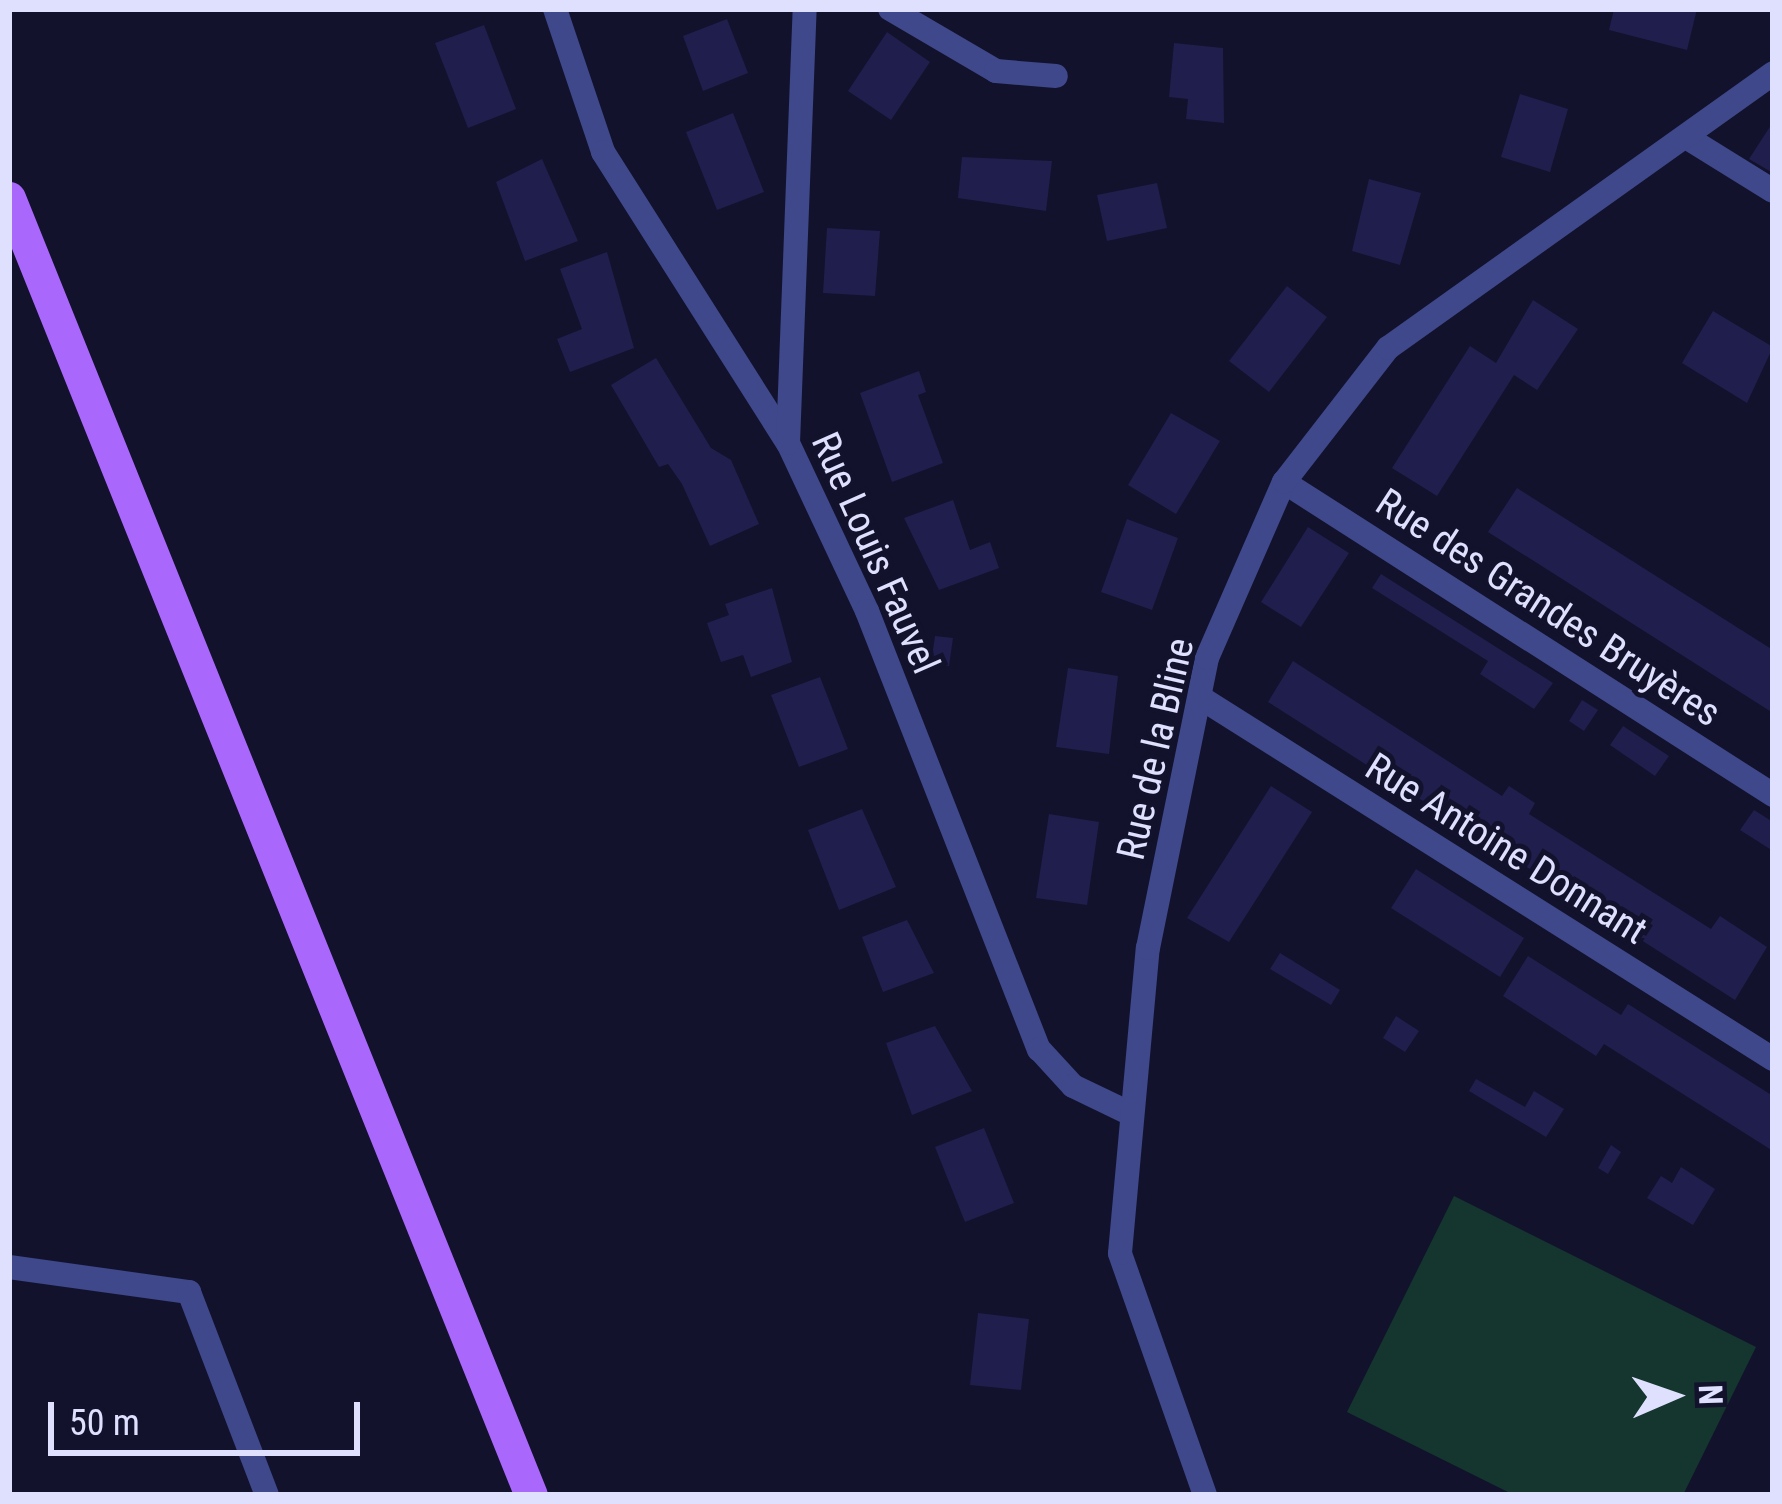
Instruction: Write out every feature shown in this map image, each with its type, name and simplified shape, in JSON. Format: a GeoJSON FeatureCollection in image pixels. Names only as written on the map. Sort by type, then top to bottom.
{"type":"FeatureCollection","features":[{"type":"Feature","properties":{"kind":"main road"},"geometry":{"type":"LineString","coordinates":[[9,198],[531,1495]]}},
{"type":"Feature","properties":{"kind":"street","name":"Rue Louis Fauvel"},"geometry":{"type":"LineString","coordinates":[[555,9],[603,152],[788,442],[867,611],[1039,1049],[1073,1086],[1129,1113]]}},
{"type":"Feature","properties":{"kind":"street"},"geometry":{"type":"LineString","coordinates":[[788,442],[805,9]]}},
{"type":"Feature","properties":{"kind":"street"},"geometry":{"type":"LineString","coordinates":[[890,9],[996,71],[1056,76]]}},
{"type":"Feature","properties":{"kind":"street","name":"Rue de la Bline"},"geometry":{"type":"LineString","coordinates":[[1205,1495],[1120,1253],[1129,1113],[1148,948],[1207,658],[1284,482],[1388,348],[1773,73]]}},
{"type":"Feature","properties":{"kind":"street"},"geometry":{"type":"LineString","coordinates":[[1685,136],[1773,190]]}},
{"type":"Feature","properties":{"kind":"street","name":"Rue des Grandes Bruyères"},"geometry":{"type":"LineString","coordinates":[[1284,482],[1773,795]]}},
{"type":"Feature","properties":{"kind":"street","name":"Rue Antoine Donnant"},"geometry":{"type":"LineString","coordinates":[[1201,698],[1773,1059]]}},
{"type":"Feature","properties":{"kind":"street"},"geometry":{"type":"LineString","coordinates":[[9,1267],[189,1292],[267,1495]]}},
{"type":"Feature","properties":{"kind":"green space"},"geometry":{"type":"Polygon","coordinates":[[[1454,1196],[1756,1347],[1683,1495],[1514,1495],[1347,1412],[1454,1196]]]}},
{"type":"Feature","properties":{"kind":"building"},"geometry":{"type":"Polygon","coordinates":[[[1614,9],[1697,9],[1687,50],[1609,30],[1614,9]]]}},
{"type":"Feature","properties":{"kind":"building"},"geometry":{"type":"Polygon","coordinates":[[[727,19],[748,73],[703,91],[683,36],[727,19]]]}},
{"type":"Feature","properties":{"kind":"building"},"geometry":{"type":"Polygon","coordinates":[[[484,25],[516,109],[468,128],[435,43],[484,25]]]}},
{"type":"Feature","properties":{"kind":"building"},"geometry":{"type":"Polygon","coordinates":[[[887,32],[930,62],[891,120],[848,91],[887,32]]]}},
{"type":"Feature","properties":{"kind":"building"},"geometry":{"type":"Polygon","coordinates":[[[1174,43],[1223,48],[1224,123],[1186,119],[1188,99],[1169,97],[1174,43]]]}},
{"type":"Feature","properties":{"kind":"building"},"geometry":{"type":"Polygon","coordinates":[[[1520,94],[1568,109],[1550,172],[1501,157],[1520,94]]]}},
{"type":"Feature","properties":{"kind":"building"},"geometry":{"type":"Polygon","coordinates":[[[733,113],[764,192],[717,210],[686,132],[733,113]]]}},
{"type":"Feature","properties":{"kind":"building"},"geometry":{"type":"Polygon","coordinates":[[[1773,122],[1773,173],[1749,159],[1773,122]]]}},
{"type":"Feature","properties":{"kind":"building"},"geometry":{"type":"Polygon","coordinates":[[[962,157],[1052,161],[1046,211],[958,198],[962,157]]]}},
{"type":"Feature","properties":{"kind":"building"},"geometry":{"type":"Polygon","coordinates":[[[542,159],[578,241],[525,261],[496,182],[542,159]]]}},
{"type":"Feature","properties":{"kind":"building"},"geometry":{"type":"Polygon","coordinates":[[[1369,179],[1421,193],[1400,265],[1352,251],[1369,179]]]}},
{"type":"Feature","properties":{"kind":"building"},"geometry":{"type":"Polygon","coordinates":[[[1157,183],[1167,228],[1107,241],[1097,195],[1157,183]]]}},
{"type":"Feature","properties":{"kind":"building"},"geometry":{"type":"Polygon","coordinates":[[[827,228],[880,231],[875,296],[823,293],[827,228]]]}},
{"type":"Feature","properties":{"kind":"building"},"geometry":{"type":"Polygon","coordinates":[[[607,252],[634,348],[570,372],[557,339],[582,329],[560,269],[607,252]]]}},
{"type":"Feature","properties":{"kind":"building"},"geometry":{"type":"Polygon","coordinates":[[[1287,286],[1327,317],[1269,392],[1229,361],[1287,286]]]}},
{"type":"Feature","properties":{"kind":"building"},"geometry":{"type":"Polygon","coordinates":[[[1533,300],[1578,329],[1537,390],[1514,375],[1437,496],[1392,468],[1470,346],[1496,363],[1533,300]]]}},
{"type":"Feature","properties":{"kind":"building"},"geometry":{"type":"Polygon","coordinates":[[[1713,311],[1773,347],[1747,403],[1682,363],[1713,311]]]}},
{"type":"Feature","properties":{"kind":"building"},"geometry":{"type":"Polygon","coordinates":[[[656,358],[711,448],[731,460],[759,524],[710,546],[682,484],[668,464],[659,467],[611,385],[656,358]]]}},
{"type":"Feature","properties":{"kind":"building"},"geometry":{"type":"Polygon","coordinates":[[[919,371],[926,392],[918,395],[943,463],[892,482],[860,393],[919,371]]]}},
{"type":"Feature","properties":{"kind":"building"},"geometry":{"type":"Polygon","coordinates":[[[1171,413],[1220,441],[1176,514],[1128,485],[1171,413]]]}},
{"type":"Feature","properties":{"kind":"building"},"geometry":{"type":"Polygon","coordinates":[[[1517,488],[1773,650],[1773,713],[1488,532],[1517,488]]]}},
{"type":"Feature","properties":{"kind":"building"},"geometry":{"type":"Polygon","coordinates":[[[953,500],[970,550],[990,542],[999,568],[939,590],[904,518],[953,500]]]}},
{"type":"Feature","properties":{"kind":"building"},"geometry":{"type":"Polygon","coordinates":[[[1127,519],[1178,538],[1152,610],[1101,592],[1127,519]]]}},
{"type":"Feature","properties":{"kind":"building"},"geometry":{"type":"Polygon","coordinates":[[[1308,527],[1349,553],[1301,627],[1261,602],[1308,527]]]}},
{"type":"Feature","properties":{"kind":"building"},"geometry":{"type":"Polygon","coordinates":[[[1381,574],[1553,683],[1534,709],[1480,674],[1488,661],[1372,588],[1381,574]]]}},
{"type":"Feature","properties":{"kind":"building"},"geometry":{"type":"Polygon","coordinates":[[[772,588],[792,662],[751,677],[743,655],[721,662],[707,623],[729,615],[725,604],[772,588]]]}},
{"type":"Feature","properties":{"kind":"building"},"geometry":{"type":"Polygon","coordinates":[[[935,636],[953,638],[949,666],[931,663],[935,636]]]}},
{"type":"Feature","properties":{"kind":"building"},"geometry":{"type":"Polygon","coordinates":[[[1293,661],[1502,796],[1509,786],[1535,803],[1529,814],[1711,929],[1720,916],[1767,947],[1735,1000],[1268,702],[1293,661]]]}},
{"type":"Feature","properties":{"kind":"building"},"geometry":{"type":"Polygon","coordinates":[[[1068,668],[1118,676],[1109,754],[1056,747],[1068,668]]]}},
{"type":"Feature","properties":{"kind":"building"},"geometry":{"type":"Polygon","coordinates":[[[820,677],[848,749],[799,767],[771,695],[820,677]]]}},
{"type":"Feature","properties":{"kind":"building"},"geometry":{"type":"Polygon","coordinates":[[[1582,700],[1598,710],[1584,731],[1569,721],[1582,700]]]}},
{"type":"Feature","properties":{"kind":"building"},"geometry":{"type":"Polygon","coordinates":[[[1623,726],[1669,756],[1655,776],[1610,745],[1623,726]]]}},
{"type":"Feature","properties":{"kind":"building"},"geometry":{"type":"Polygon","coordinates":[[[1271,786],[1312,812],[1229,942],[1187,918],[1271,786]]]}},
{"type":"Feature","properties":{"kind":"building"},"geometry":{"type":"Polygon","coordinates":[[[862,809],[896,887],[839,910],[808,830],[862,809]]]}},
{"type":"Feature","properties":{"kind":"building"},"geometry":{"type":"Polygon","coordinates":[[[1754,810],[1773,822],[1773,851],[1740,830],[1754,810]]]}},
{"type":"Feature","properties":{"kind":"building"},"geometry":{"type":"Polygon","coordinates":[[[1049,814],[1099,822],[1087,905],[1036,898],[1049,814]]]}},
{"type":"Feature","properties":{"kind":"building"},"geometry":{"type":"Polygon","coordinates":[[[1416,869],[1524,938],[1500,977],[1391,908],[1416,869]]]}},
{"type":"Feature","properties":{"kind":"building"},"geometry":{"type":"Polygon","coordinates":[[[907,920],[934,973],[883,992],[862,937],[907,920]]]}},
{"type":"Feature","properties":{"kind":"building"},"geometry":{"type":"Polygon","coordinates":[[[1280,953],[1340,990],[1331,1005],[1270,969],[1280,953]]]}},
{"type":"Feature","properties":{"kind":"building"},"geometry":{"type":"Polygon","coordinates":[[[1528,956],[1621,1015],[1628,1004],[1773,1096],[1773,1151],[1604,1044],[1596,1056],[1503,996],[1528,956]]]}},
{"type":"Feature","properties":{"kind":"building"},"geometry":{"type":"Polygon","coordinates":[[[1396,1016],[1419,1031],[1405,1052],[1383,1038],[1396,1016]]]}},
{"type":"Feature","properties":{"kind":"building"},"geometry":{"type":"Polygon","coordinates":[[[935,1026],[972,1091],[912,1115],[886,1043],[935,1026]]]}},
{"type":"Feature","properties":{"kind":"building"},"geometry":{"type":"Polygon","coordinates":[[[1476,1079],[1525,1107],[1534,1091],[1564,1109],[1546,1137],[1469,1091],[1476,1079]]]}},
{"type":"Feature","properties":{"kind":"building"},"geometry":{"type":"Polygon","coordinates":[[[984,1128],[1014,1203],[965,1222],[935,1147],[984,1128]]]}},
{"type":"Feature","properties":{"kind":"building"},"geometry":{"type":"Polygon","coordinates":[[[1611,1145],[1621,1152],[1608,1174],[1598,1168],[1611,1145]]]}},
{"type":"Feature","properties":{"kind":"building"},"geometry":{"type":"Polygon","coordinates":[[[1681,1167],[1715,1189],[1693,1225],[1647,1198],[1661,1176],[1672,1183],[1681,1167]]]}},
{"type":"Feature","properties":{"kind":"building"},"geometry":{"type":"Polygon","coordinates":[[[978,1313],[1029,1319],[1021,1390],[970,1385],[978,1313]]]}}]}
